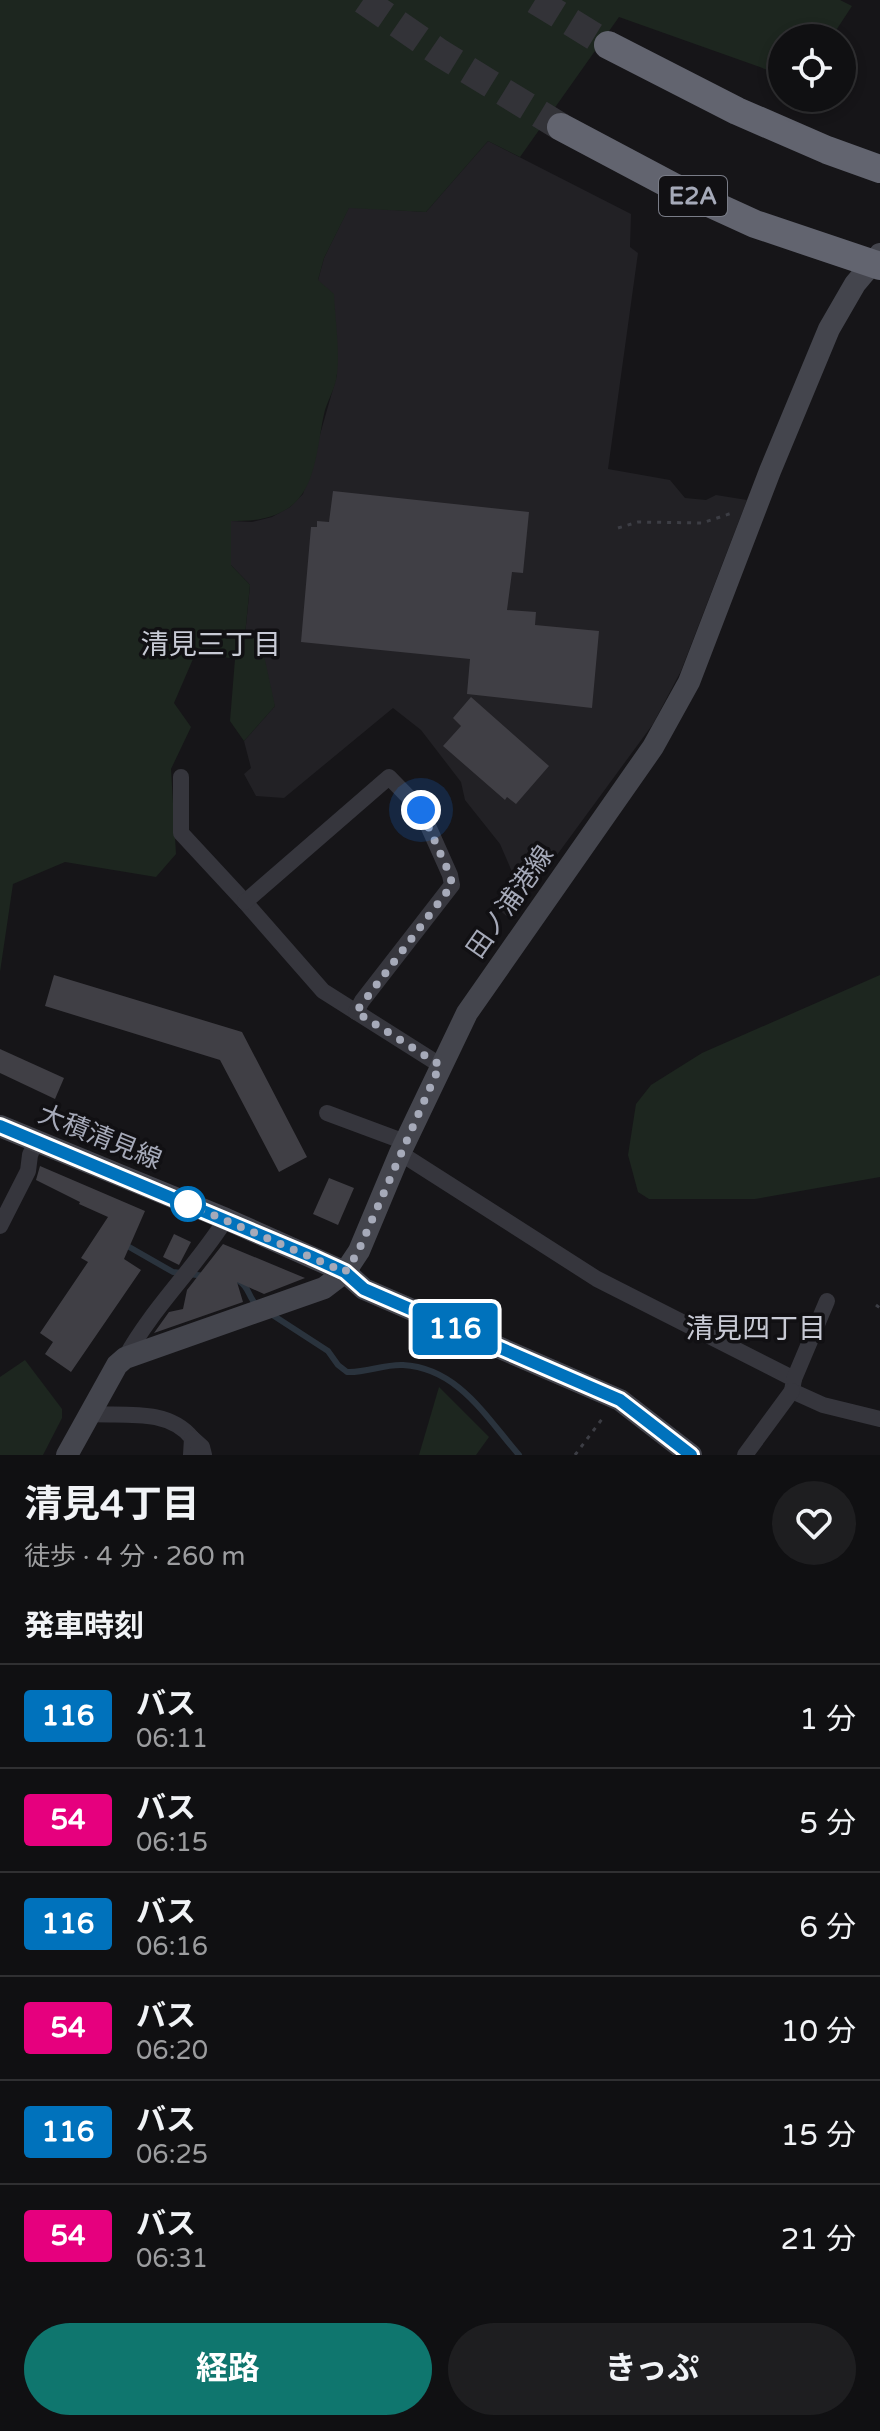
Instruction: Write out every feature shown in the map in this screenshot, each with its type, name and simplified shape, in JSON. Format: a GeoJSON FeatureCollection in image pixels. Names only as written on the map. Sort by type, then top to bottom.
{"type":"FeatureCollection","features":[{"type":"Feature","properties":{"kind":"highway"},"geometry":{"type":"LineString","coordinates":[[608,45],[737,111],[880,169]]}},
{"type":"Feature","properties":{"kind":"highway","name":"E2A"},"geometry":{"type":"LineString","coordinates":[[561,127],[674,187],[755,224],[880,266]]}},
{"type":"Feature","properties":{"kind":"main road","name":"田ノ浦港線"},"geometry":{"type":"LineString","coordinates":[[125,1358],[324,1288],[345,1272],[359,1251],[402,1148],[467,1013],[653,747],[689,682],[829,329],[855,284],[880,254]]}},
{"type":"Feature","properties":{"kind":"main road","name":"大積清見線"},"geometry":{"type":"LineString","coordinates":[[0,1126],[226,1219],[345,1272],[364,1289],[617,1399],[691,1455]]}},
{"type":"Feature","properties":{"kind":"main road"},"geometry":{"type":"LineString","coordinates":[[67,1455],[117,1365],[125,1358]]}},
{"type":"Feature","properties":{"kind":"street"},"geometry":{"type":"LineString","coordinates":[[181,777],[181,833],[323,991],[440,1065]]}},
{"type":"Feature","properties":{"kind":"street"},"geometry":{"type":"LineString","coordinates":[[245,902],[389,777],[421,810],[452,885],[356,1012]]}},
{"type":"Feature","properties":{"kind":"street"},"geometry":{"type":"LineString","coordinates":[[327,1113],[402,1148],[597,1279],[793,1385],[823,1405],[880,1419]]}},
{"type":"Feature","properties":{"kind":"street"},"geometry":{"type":"LineString","coordinates":[[0,1226],[28,1171],[36,1141]]}},
{"type":"Feature","properties":{"kind":"street"},"geometry":{"type":"LineString","coordinates":[[125,1358],[143,1325],[226,1219]]}},
{"type":"Feature","properties":{"kind":"street"},"geometry":{"type":"LineString","coordinates":[[745,1455],[793,1385],[827,1301]]}},
{"type":"Feature","properties":{"kind":"street"},"geometry":{"type":"LineString","coordinates":[[89,1414],[165,1418],[184,1429],[191,1447],[202,1447],[204,1455]]}},
{"type":"Feature","properties":{"kind":"path"},"geometry":{"type":"LineString","coordinates":[[618,528],[638,522],[702,523],[745,508],[755,510]]}},
{"type":"Feature","properties":{"kind":"path"},"geometry":{"type":"LineString","coordinates":[[575,1455],[617,1399]]}},
{"type":"Feature","properties":{"kind":"shaded area"},"geometry":{"type":"Polygon","coordinates":[[[0,0],[840,0],[852,6],[840,24],[768,24],[768,70],[619,17],[520,157],[488,141],[426,212],[349,208],[324,258],[318,280],[334,294],[338,365],[311,475],[299,498],[290,507],[261,519],[231,521],[231,565],[250,585],[245,635],[260,637],[275,706],[244,741],[230,721],[235,659],[196,652],[174,703],[191,727],[171,769],[176,854],[156,877],[65,862],[13,884],[0,972],[0,0]]]}},
{"type":"Feature","properties":{"kind":"shaded area"},"geometry":{"type":"Polygon","coordinates":[[[488,141],[631,214],[630,247],[638,253],[608,469],[670,480],[685,498],[706,500],[716,495],[747,500],[681,671],[653,724],[510,919],[497,908],[513,874],[500,844],[465,800],[461,782],[421,730],[393,708],[284,798],[256,796],[244,774],[251,768],[244,741],[275,706],[245,635],[250,585],[231,565],[231,521],[252,522],[272,517],[290,507],[303,494],[337,375],[318,280],[324,258],[349,207],[426,212],[488,141]]]}},
{"type":"Feature","properties":{"kind":"shaded area"},"geometry":{"type":"Polygon","coordinates":[[[880,975],[880,1177],[755,1199],[649,1199],[638,1192],[628,1155],[636,1104],[651,1085],[702,1053],[880,975]]]}},
{"type":"Feature","properties":{"kind":"shaded area"},"geometry":{"type":"Polygon","coordinates":[[[25,1360],[62,1409],[62,1418],[43,1455],[0,1455],[0,1377],[25,1360]]]}},
{"type":"Feature","properties":{"kind":"shaded area"},"geometry":{"type":"Polygon","coordinates":[[[439,1387],[489,1437],[476,1455],[419,1455],[439,1387]]]}},
{"type":"Feature","properties":{"kind":"building"},"geometry":{"type":"Polygon","coordinates":[[[333,491],[529,512],[523,573],[512,572],[507,610],[536,612],[535,625],[599,631],[592,708],[467,694],[470,659],[301,642],[311,527],[317,527],[317,521],[329,522],[333,491]]]}},
{"type":"Feature","properties":{"kind":"building"},"geometry":{"type":"Polygon","coordinates":[[[471,697],[549,766],[516,804],[507,797],[505,800],[443,746],[461,726],[453,718],[471,697]]]}},
{"type":"Feature","properties":{"kind":"building"},"geometry":{"type":"Polygon","coordinates":[[[54,975],[242,1032],[307,1157],[279,1172],[220,1060],[45,1006],[54,975]]]}},
{"type":"Feature","properties":{"kind":"building"},"geometry":{"type":"Polygon","coordinates":[[[0,1049],[64,1078],[55,1099],[0,1073],[0,1049]]]}},
{"type":"Feature","properties":{"kind":"building"},"geometry":{"type":"Polygon","coordinates":[[[40,1166],[145,1211],[124,1259],[141,1270],[71,1372],[45,1354],[53,1342],[40,1333],[88,1262],[81,1258],[108,1217],[36,1180],[40,1166]]]}},
{"type":"Feature","properties":{"kind":"building"},"geometry":{"type":"Polygon","coordinates":[[[329,1178],[354,1188],[338,1225],[313,1214],[329,1178]]]}},
{"type":"Feature","properties":{"kind":"building"},"geometry":{"type":"Polygon","coordinates":[[[174,1234],[191,1242],[179,1265],[163,1257],[174,1234]]]}},
{"type":"Feature","properties":{"kind":"building"},"geometry":{"type":"Polygon","coordinates":[[[223,1244],[305,1278],[264,1294],[237,1282],[243,1302],[154,1333],[169,1312],[183,1309],[187,1290],[223,1244]]]}},
{"type":"Feature","properties":{"kind":"waterway"},"geometry":{"type":"LineString","coordinates":[[124,1244],[173,1272],[205,1276]]}},
{"type":"Feature","properties":{"kind":"waterway"},"geometry":{"type":"LineString","coordinates":[[239,1281],[258,1306]]}},
{"type":"Feature","properties":{"kind":"waterway"},"geometry":{"type":"LineString","coordinates":[[271,1314],[328,1351],[347,1372],[403,1365],[440,1375],[469,1397],[519,1455]]}},
{"type":"Feature","properties":{"kind":"tunnel"},"geometry":{"type":"LineString","coordinates":[[363,0],[440,53],[561,127]]}},
{"type":"Feature","properties":{"kind":"tunnel"},"geometry":{"type":"LineString","coordinates":[[535,0],[608,45]]}},
{"type":"Feature","properties":{"kind":"bus line","name":"116"},"geometry":{"type":"LineString","coordinates":[[0,1126],[226,1219],[345,1272],[364,1289],[620,1400],[691,1455]]}},
{"type":"Feature","properties":{"kind":"district","name":"清見三丁目"},"geometry":{"type":"Point","coordinates":[211,645]}},
{"type":"Feature","properties":{"kind":"district","name":"清見四丁目"},"geometry":{"type":"Point","coordinates":[756,1329]}},
{"type":"Feature","properties":{"kind":"route"},"geometry":{"type":"LineString","coordinates":[[188,1204],[345,1272],[357,1254],[440,1065],[356,1012],[452,885],[421,810]]}}]}
